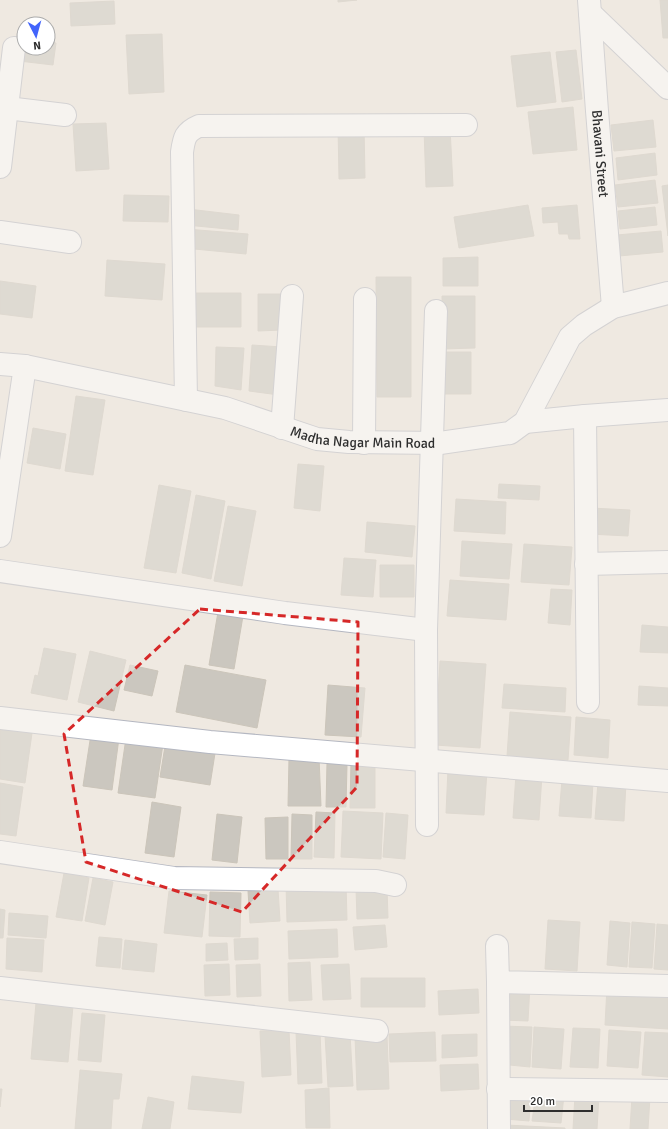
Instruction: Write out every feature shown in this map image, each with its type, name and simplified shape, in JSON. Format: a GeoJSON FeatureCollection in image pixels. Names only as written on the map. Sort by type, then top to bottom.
{"type":"FeatureCollection","features":[{"type":"Feature","properties":{"kind":"street"},"geometry":{"type":"LineString","coordinates":[[590,6],[668,88]]}},
{"type":"Feature","properties":{"kind":"street","name":"Bhavani Street"},"geometry":{"type":"LineString","coordinates":[[590,6],[597,119],[613,307]]}},
{"type":"Feature","properties":{"kind":"street"},"geometry":{"type":"LineString","coordinates":[[0,167],[14,48]]}},
{"type":"Feature","properties":{"kind":"street"},"geometry":{"type":"LineString","coordinates":[[7,108],[65,115]]}},
{"type":"Feature","properties":{"kind":"street"},"geometry":{"type":"LineString","coordinates":[[186,400],[182,152],[183,141],[191,129],[199,126],[466,125]]}},
{"type":"Feature","properties":{"kind":"street"},"geometry":{"type":"LineString","coordinates":[[0,232],[70,242]]}},
{"type":"Feature","properties":{"kind":"street","name":"Madha Nagar Main Road"},"geometry":{"type":"LineString","coordinates":[[0,364],[25,366],[225,408],[317,439],[364,443],[440,443],[510,433],[525,422],[570,337],[584,325],[613,307],[668,293]]}},
{"type":"Feature","properties":{"kind":"street"},"geometry":{"type":"LineString","coordinates":[[282,428],[292,296]]}},
{"type":"Feature","properties":{"kind":"street"},"geometry":{"type":"LineString","coordinates":[[364,443],[365,298]]}},
{"type":"Feature","properties":{"kind":"street"},"geometry":{"type":"LineString","coordinates":[[427,825],[426,630],[436,311]]}},
{"type":"Feature","properties":{"kind":"street"},"geometry":{"type":"LineString","coordinates":[[0,536],[25,366]]}},
{"type":"Feature","properties":{"kind":"street"},"geometry":{"type":"LineString","coordinates":[[525,422],[668,410]]}},
{"type":"Feature","properties":{"kind":"street"},"geometry":{"type":"LineString","coordinates":[[585,416],[588,702]]}},
{"type":"Feature","properties":{"kind":"street"},"geometry":{"type":"LineString","coordinates":[[586,564],[668,562]]}},
{"type":"Feature","properties":{"kind":"street"},"geometry":{"type":"LineString","coordinates":[[0,571],[285,613],[426,630]]}},
{"type":"Feature","properties":{"kind":"street"},"geometry":{"type":"LineString","coordinates":[[0,718],[210,742],[668,781]]}},
{"type":"Feature","properties":{"kind":"street"},"geometry":{"type":"LineString","coordinates":[[0,852],[174,878],[376,881],[395,885]]}},
{"type":"Feature","properties":{"kind":"street"},"geometry":{"type":"LineString","coordinates":[[496,946],[498,982],[499,1129]]}},
{"type":"Feature","properties":{"kind":"street"},"geometry":{"type":"LineString","coordinates":[[498,982],[668,986]]}},
{"type":"Feature","properties":{"kind":"street"},"geometry":{"type":"LineString","coordinates":[[0,988],[377,1031]]}},
{"type":"Feature","properties":{"kind":"street"},"geometry":{"type":"LineString","coordinates":[[498,1090],[668,1091]]}},
{"type":"Feature","properties":{"kind":"highlighted area"},"geometry":{"type":"Polygon","coordinates":[[[200,609],[358,622],[357,787],[242,912],[86,862],[64,734],[200,609]]]}},
{"type":"Feature","properties":{"kind":"building"},"geometry":{"type":"Polygon","coordinates":[[[338,0],[357,0],[338,2],[338,0]]]}},
{"type":"Feature","properties":{"kind":"building"},"geometry":{"type":"Polygon","coordinates":[[[660,0],[668,0],[668,38],[663,38],[660,0]]]}},
{"type":"Feature","properties":{"kind":"building"},"geometry":{"type":"Polygon","coordinates":[[[114,1],[115,24],[71,26],[70,3],[114,1]]]}},
{"type":"Feature","properties":{"kind":"building"},"geometry":{"type":"Polygon","coordinates":[[[162,34],[164,92],[129,94],[126,35],[162,34]]]}},
{"type":"Feature","properties":{"kind":"building"},"geometry":{"type":"Polygon","coordinates":[[[576,50],[582,99],[562,102],[556,52],[576,50]]]}},
{"type":"Feature","properties":{"kind":"building"},"geometry":{"type":"Polygon","coordinates":[[[550,52],[556,102],[517,107],[511,56],[550,52]]]}},
{"type":"Feature","properties":{"kind":"building"},"geometry":{"type":"Polygon","coordinates":[[[19,56],[54,56],[53,65],[19,61],[19,56]]]}},
{"type":"Feature","properties":{"kind":"building"},"geometry":{"type":"Polygon","coordinates":[[[573,107],[577,150],[533,154],[528,112],[573,107]]]}},
{"type":"Feature","properties":{"kind":"building"},"geometry":{"type":"Polygon","coordinates":[[[653,120],[656,147],[614,151],[611,125],[653,120]]]}},
{"type":"Feature","properties":{"kind":"building"},"geometry":{"type":"Polygon","coordinates":[[[106,123],[109,169],[76,171],[73,124],[106,123]]]}},
{"type":"Feature","properties":{"kind":"building"},"geometry":{"type":"Polygon","coordinates":[[[338,126],[364,126],[365,178],[339,179],[338,126]]]}},
{"type":"Feature","properties":{"kind":"building"},"geometry":{"type":"Polygon","coordinates":[[[450,128],[453,186],[426,187],[424,129],[450,128]]]}},
{"type":"Feature","properties":{"kind":"building"},"geometry":{"type":"Polygon","coordinates":[[[655,153],[657,175],[618,180],[616,158],[655,153]]]}},
{"type":"Feature","properties":{"kind":"building"},"geometry":{"type":"Polygon","coordinates":[[[655,180],[658,203],[618,207],[615,185],[655,180]]]}},
{"type":"Feature","properties":{"kind":"building"},"geometry":{"type":"Polygon","coordinates":[[[668,185],[668,236],[662,186],[668,185]]]}},
{"type":"Feature","properties":{"kind":"building"},"geometry":{"type":"Polygon","coordinates":[[[124,195],[169,196],[168,222],[123,221],[124,195]]]}},
{"type":"Feature","properties":{"kind":"building"},"geometry":{"type":"Polygon","coordinates":[[[528,205],[534,236],[459,248],[454,217],[528,205]]]}},
{"type":"Feature","properties":{"kind":"building"},"geometry":{"type":"Polygon","coordinates":[[[577,205],[580,239],[569,239],[568,234],[559,234],[558,222],[543,223],[542,208],[577,205]]]}},
{"type":"Feature","properties":{"kind":"building"},"geometry":{"type":"Polygon","coordinates":[[[655,207],[657,225],[620,229],[618,211],[655,207]]]}},
{"type":"Feature","properties":{"kind":"building"},"geometry":{"type":"Polygon","coordinates":[[[188,209],[239,215],[238,230],[186,225],[188,209]]]}},
{"type":"Feature","properties":{"kind":"building"},"geometry":{"type":"Polygon","coordinates":[[[186,229],[248,234],[246,254],[184,248],[186,229]]]}},
{"type":"Feature","properties":{"kind":"building"},"geometry":{"type":"Polygon","coordinates":[[[661,231],[663,252],[619,256],[617,235],[661,231]]]}},
{"type":"Feature","properties":{"kind":"building"},"geometry":{"type":"Polygon","coordinates":[[[478,257],[478,286],[443,286],[443,258],[478,257]]]}},
{"type":"Feature","properties":{"kind":"building"},"geometry":{"type":"Polygon","coordinates":[[[107,260],[165,264],[162,300],[105,296],[107,260]]]}},
{"type":"Feature","properties":{"kind":"building"},"geometry":{"type":"Polygon","coordinates":[[[376,277],[411,277],[411,397],[377,397],[376,277]]]}},
{"type":"Feature","properties":{"kind":"building"},"geometry":{"type":"Polygon","coordinates":[[[0,281],[36,286],[32,318],[0,314],[0,281]]]}},
{"type":"Feature","properties":{"kind":"building"},"geometry":{"type":"Polygon","coordinates":[[[193,293],[241,293],[241,327],[193,327],[193,293]]]}},
{"type":"Feature","properties":{"kind":"building"},"geometry":{"type":"Polygon","coordinates":[[[258,294],[282,294],[282,330],[258,331],[258,294]]]}},
{"type":"Feature","properties":{"kind":"building"},"geometry":{"type":"Polygon","coordinates":[[[442,296],[475,296],[475,348],[443,349],[442,296]]]}},
{"type":"Feature","properties":{"kind":"building"},"geometry":{"type":"Polygon","coordinates":[[[252,345],[282,347],[279,395],[249,391],[252,345]]]}},
{"type":"Feature","properties":{"kind":"building"},"geometry":{"type":"Polygon","coordinates":[[[216,347],[244,348],[241,390],[215,386],[216,347]]]}},
{"type":"Feature","properties":{"kind":"building"},"geometry":{"type":"Polygon","coordinates":[[[441,352],[471,352],[471,394],[441,394],[441,352]]]}},
{"type":"Feature","properties":{"kind":"building"},"geometry":{"type":"Polygon","coordinates":[[[76,396],[105,400],[93,475],[65,471],[76,396]]]}},
{"type":"Feature","properties":{"kind":"building"},"geometry":{"type":"Polygon","coordinates":[[[33,428],[66,434],[60,469],[27,463],[33,428]]]}},
{"type":"Feature","properties":{"kind":"building"},"geometry":{"type":"Polygon","coordinates":[[[298,464],[324,466],[320,511],[294,508],[298,464]]]}},
{"type":"Feature","properties":{"kind":"building"},"geometry":{"type":"Polygon","coordinates":[[[499,484],[540,486],[539,500],[498,498],[499,484]]]}},
{"type":"Feature","properties":{"kind":"building"},"geometry":{"type":"Polygon","coordinates":[[[159,485],[191,491],[176,573],[144,568],[159,485]]]}},
{"type":"Feature","properties":{"kind":"building"},"geometry":{"type":"Polygon","coordinates":[[[196,495],[225,501],[211,579],[182,573],[196,495]]]}},
{"type":"Feature","properties":{"kind":"building"},"geometry":{"type":"Polygon","coordinates":[[[456,499],[506,502],[505,534],[454,531],[456,499]]]}},
{"type":"Feature","properties":{"kind":"building"},"geometry":{"type":"Polygon","coordinates":[[[228,506],[256,511],[242,586],[214,581],[228,506]]]}},
{"type":"Feature","properties":{"kind":"building"},"geometry":{"type":"Polygon","coordinates":[[[591,508],[630,510],[628,536],[589,534],[591,508]]]}},
{"type":"Feature","properties":{"kind":"building"},"geometry":{"type":"Polygon","coordinates":[[[367,522],[415,526],[412,557],[365,552],[367,522]]]}},
{"type":"Feature","properties":{"kind":"building"},"geometry":{"type":"Polygon","coordinates":[[[462,541],[512,544],[509,579],[460,576],[462,541]]]}},
{"type":"Feature","properties":{"kind":"building"},"geometry":{"type":"Polygon","coordinates":[[[524,544],[572,547],[569,585],[521,582],[524,544]]]}},
{"type":"Feature","properties":{"kind":"building"},"geometry":{"type":"Polygon","coordinates":[[[344,558],[376,560],[373,597],[341,595],[344,558]]]}},
{"type":"Feature","properties":{"kind":"building"},"geometry":{"type":"Polygon","coordinates":[[[380,565],[414,565],[414,597],[380,597],[380,565]]]}},
{"type":"Feature","properties":{"kind":"building"},"geometry":{"type":"Polygon","coordinates":[[[450,580],[509,584],[506,620],[447,616],[450,580]]]}},
{"type":"Feature","properties":{"kind":"building"},"geometry":{"type":"Polygon","coordinates":[[[551,589],[572,590],[570,625],[548,623],[551,589]]]}},
{"type":"Feature","properties":{"kind":"building"},"geometry":{"type":"Polygon","coordinates":[[[218,612],[243,616],[234,669],[209,665],[218,612]]]}},
{"type":"Feature","properties":{"kind":"building"},"geometry":{"type":"Polygon","coordinates":[[[642,625],[668,627],[668,653],[640,652],[642,625]]]}},
{"type":"Feature","properties":{"kind":"building"},"geometry":{"type":"Polygon","coordinates":[[[44,648],[76,654],[67,700],[31,693],[35,675],[38,676],[44,648]]]}},
{"type":"Feature","properties":{"kind":"building"},"geometry":{"type":"Polygon","coordinates":[[[90,651],[126,660],[114,711],[78,702],[90,651]]]}},
{"type":"Feature","properties":{"kind":"building"},"geometry":{"type":"Polygon","coordinates":[[[440,661],[486,664],[480,748],[435,745],[440,661]]]}},
{"type":"Feature","properties":{"kind":"building"},"geometry":{"type":"Polygon","coordinates":[[[130,665],[158,671],[152,696],[124,690],[130,665]]]}},
{"type":"Feature","properties":{"kind":"building"},"geometry":{"type":"Polygon","coordinates":[[[185,665],[266,680],[257,728],[176,712],[185,665]]]}},
{"type":"Feature","properties":{"kind":"building"},"geometry":{"type":"Polygon","coordinates":[[[504,684],[566,688],[565,712],[502,708],[504,684]]]}},
{"type":"Feature","properties":{"kind":"building"},"geometry":{"type":"Polygon","coordinates":[[[328,685],[365,688],[361,737],[325,735],[328,685]]]}},
{"type":"Feature","properties":{"kind":"building"},"geometry":{"type":"Polygon","coordinates":[[[639,686],[668,688],[668,706],[638,705],[639,686]]]}},
{"type":"Feature","properties":{"kind":"building"},"geometry":{"type":"Polygon","coordinates":[[[510,712],[571,717],[568,760],[507,756],[510,712]]]}},
{"type":"Feature","properties":{"kind":"building"},"geometry":{"type":"Polygon","coordinates":[[[576,717],[610,720],[608,758],[574,755],[576,717]]]}},
{"type":"Feature","properties":{"kind":"building"},"geometry":{"type":"Polygon","coordinates":[[[0,722],[33,726],[25,783],[0,779],[0,722]]]}},
{"type":"Feature","properties":{"kind":"building"},"geometry":{"type":"Polygon","coordinates":[[[91,734],[119,738],[112,790],[83,786],[91,734]]]}},
{"type":"Feature","properties":{"kind":"building"},"geometry":{"type":"Polygon","coordinates":[[[126,738],[163,744],[155,798],[118,793],[126,738]]]}},
{"type":"Feature","properties":{"kind":"building"},"geometry":{"type":"Polygon","coordinates":[[[166,740],[216,747],[210,785],[160,777],[166,740]]]}},
{"type":"Feature","properties":{"kind":"building"},"geometry":{"type":"Polygon","coordinates":[[[319,757],[321,806],[288,806],[289,758],[319,757]]]}},
{"type":"Feature","properties":{"kind":"building"},"geometry":{"type":"Polygon","coordinates":[[[351,761],[375,761],[375,808],[350,808],[351,761]]]}},
{"type":"Feature","properties":{"kind":"building"},"geometry":{"type":"Polygon","coordinates":[[[327,763],[347,764],[346,807],[326,807],[327,763]]]}},
{"type":"Feature","properties":{"kind":"building"},"geometry":{"type":"Polygon","coordinates":[[[448,769],[487,771],[484,815],[446,813],[448,769]]]}},
{"type":"Feature","properties":{"kind":"building"},"geometry":{"type":"Polygon","coordinates":[[[516,774],[542,775],[539,820],[513,818],[516,774]]]}},
{"type":"Feature","properties":{"kind":"building"},"geometry":{"type":"Polygon","coordinates":[[[562,780],[593,782],[591,818],[559,816],[562,780]]]}},
{"type":"Feature","properties":{"kind":"building"},"geometry":{"type":"Polygon","coordinates":[[[598,782],[626,783],[624,821],[595,819],[598,782]]]}},
{"type":"Feature","properties":{"kind":"building"},"geometry":{"type":"Polygon","coordinates":[[[0,783],[23,787],[16,836],[0,834],[0,783]]]}},
{"type":"Feature","properties":{"kind":"building"},"geometry":{"type":"Polygon","coordinates":[[[152,802],[181,807],[174,857],[145,853],[152,802]]]}},
{"type":"Feature","properties":{"kind":"building"},"geometry":{"type":"Polygon","coordinates":[[[343,811],[383,813],[381,859],[341,857],[343,811]]]}},
{"type":"Feature","properties":{"kind":"building"},"geometry":{"type":"Polygon","coordinates":[[[316,812],[335,813],[334,858],[314,857],[316,812]]]}},
{"type":"Feature","properties":{"kind":"building"},"geometry":{"type":"Polygon","coordinates":[[[386,813],[408,815],[405,859],[383,857],[386,813]]]}},
{"type":"Feature","properties":{"kind":"building"},"geometry":{"type":"Polygon","coordinates":[[[217,814],[242,817],[237,863],[212,860],[217,814]]]}},
{"type":"Feature","properties":{"kind":"building"},"geometry":{"type":"Polygon","coordinates":[[[292,814],[312,815],[312,859],[291,859],[292,814]]]}},
{"type":"Feature","properties":{"kind":"building"},"geometry":{"type":"Polygon","coordinates":[[[288,817],[288,859],[266,859],[265,818],[288,817]]]}},
{"type":"Feature","properties":{"kind":"building"},"geometry":{"type":"Polygon","coordinates":[[[64,873],[89,878],[82,921],[56,917],[64,873]]]}},
{"type":"Feature","properties":{"kind":"building"},"geometry":{"type":"Polygon","coordinates":[[[93,878],[113,882],[105,925],[85,921],[93,878]]]}},
{"type":"Feature","properties":{"kind":"building"},"geometry":{"type":"Polygon","coordinates":[[[346,883],[347,920],[287,922],[286,884],[346,883]]]}},
{"type":"Feature","properties":{"kind":"building"},"geometry":{"type":"Polygon","coordinates":[[[387,888],[388,918],[357,919],[356,889],[387,888]]]}},
{"type":"Feature","properties":{"kind":"building"},"geometry":{"type":"Polygon","coordinates":[[[278,889],[280,921],[250,923],[248,891],[278,889]]]}},
{"type":"Feature","properties":{"kind":"building"},"geometry":{"type":"Polygon","coordinates":[[[169,891],[207,895],[202,937],[164,933],[169,891]]]}},
{"type":"Feature","properties":{"kind":"building"},"geometry":{"type":"Polygon","coordinates":[[[210,892],[241,893],[240,937],[209,936],[210,892]]]}},
{"type":"Feature","properties":{"kind":"building"},"geometry":{"type":"Polygon","coordinates":[[[0,909],[5,910],[3,938],[0,938],[0,909]]]}},
{"type":"Feature","properties":{"kind":"building"},"geometry":{"type":"Polygon","coordinates":[[[9,913],[48,916],[46,938],[8,935],[9,913]]]}},
{"type":"Feature","properties":{"kind":"building"},"geometry":{"type":"Polygon","coordinates":[[[548,920],[580,922],[577,971],[545,969],[548,920]]]}},
{"type":"Feature","properties":{"kind":"building"},"geometry":{"type":"Polygon","coordinates":[[[610,921],[630,923],[627,967],[607,965],[610,921]]]}},
{"type":"Feature","properties":{"kind":"building"},"geometry":{"type":"Polygon","coordinates":[[[632,922],[655,924],[652,968],[629,967],[632,922]]]}},
{"type":"Feature","properties":{"kind":"building"},"geometry":{"type":"Polygon","coordinates":[[[657,924],[668,925],[668,970],[654,969],[657,924]]]}},
{"type":"Feature","properties":{"kind":"building"},"geometry":{"type":"Polygon","coordinates":[[[385,925],[387,947],[355,950],[353,927],[385,925]]]}},
{"type":"Feature","properties":{"kind":"building"},"geometry":{"type":"Polygon","coordinates":[[[337,929],[338,957],[289,959],[288,931],[337,929]]]}},
{"type":"Feature","properties":{"kind":"building"},"geometry":{"type":"Polygon","coordinates":[[[99,937],[122,939],[120,968],[96,966],[99,937]]]}},
{"type":"Feature","properties":{"kind":"building"},"geometry":{"type":"Polygon","coordinates":[[[7,938],[44,940],[42,972],[6,969],[7,938]]]}},
{"type":"Feature","properties":{"kind":"building"},"geometry":{"type":"Polygon","coordinates":[[[258,938],[258,959],[235,960],[234,939],[258,938]]]}},
{"type":"Feature","properties":{"kind":"building"},"geometry":{"type":"Polygon","coordinates":[[[125,940],[157,944],[154,972],[122,969],[125,940]]]}},
{"type":"Feature","properties":{"kind":"building"},"geometry":{"type":"Polygon","coordinates":[[[227,943],[228,960],[206,961],[206,944],[227,943]]]}},
{"type":"Feature","properties":{"kind":"building"},"geometry":{"type":"Polygon","coordinates":[[[310,962],[312,1000],[289,1001],[288,963],[310,962]]]}},
{"type":"Feature","properties":{"kind":"building"},"geometry":{"type":"Polygon","coordinates":[[[229,964],[230,995],[205,996],[204,965],[229,964]]]}},
{"type":"Feature","properties":{"kind":"building"},"geometry":{"type":"Polygon","coordinates":[[[260,964],[261,996],[237,997],[236,965],[260,964]]]}},
{"type":"Feature","properties":{"kind":"building"},"geometry":{"type":"Polygon","coordinates":[[[349,964],[351,999],[323,1000],[321,965],[349,964]]]}},
{"type":"Feature","properties":{"kind":"building"},"geometry":{"type":"Polygon","coordinates":[[[361,978],[425,978],[425,1007],[361,1007],[361,978]]]}},
{"type":"Feature","properties":{"kind":"building"},"geometry":{"type":"Polygon","coordinates":[[[504,984],[530,985],[528,1021],[502,1020],[504,984]]]}},
{"type":"Feature","properties":{"kind":"building"},"geometry":{"type":"Polygon","coordinates":[[[607,987],[668,990],[668,1029],[605,1025],[607,987]]]}},
{"type":"Feature","properties":{"kind":"building"},"geometry":{"type":"Polygon","coordinates":[[[478,989],[479,1013],[439,1015],[438,991],[478,989]]]}},
{"type":"Feature","properties":{"kind":"building"},"geometry":{"type":"Polygon","coordinates":[[[36,1003],[73,1006],[68,1062],[31,1059],[36,1003]]]}},
{"type":"Feature","properties":{"kind":"building"},"geometry":{"type":"Polygon","coordinates":[[[82,1013],[105,1015],[101,1062],[78,1060],[82,1013]]]}},
{"type":"Feature","properties":{"kind":"building"},"geometry":{"type":"Polygon","coordinates":[[[502,1026],[532,1027],[530,1067],[499,1064],[502,1026]]]}},
{"type":"Feature","properties":{"kind":"building"},"geometry":{"type":"Polygon","coordinates":[[[534,1027],[564,1029],[561,1069],[532,1067],[534,1027]]]}},
{"type":"Feature","properties":{"kind":"building"},"geometry":{"type":"Polygon","coordinates":[[[573,1028],[600,1029],[598,1068],[570,1067],[573,1028]]]}},
{"type":"Feature","properties":{"kind":"building"},"geometry":{"type":"Polygon","coordinates":[[[289,1030],[291,1075],[262,1077],[260,1031],[289,1030]]]}},
{"type":"Feature","properties":{"kind":"building"},"geometry":{"type":"Polygon","coordinates":[[[609,1030],[641,1032],[638,1068],[607,1066],[609,1030]]]}},
{"type":"Feature","properties":{"kind":"building"},"geometry":{"type":"Polygon","coordinates":[[[320,1031],[322,1083],[298,1084],[296,1032],[320,1031]]]}},
{"type":"Feature","properties":{"kind":"building"},"geometry":{"type":"Polygon","coordinates":[[[435,1032],[436,1061],[390,1062],[389,1034],[435,1032]]]}},
{"type":"Feature","properties":{"kind":"building"},"geometry":{"type":"Polygon","coordinates":[[[645,1032],[668,1033],[668,1077],[642,1075],[645,1032]]]}},
{"type":"Feature","properties":{"kind":"building"},"geometry":{"type":"Polygon","coordinates":[[[350,1034],[353,1086],[328,1087],[325,1035],[350,1034]]]}},
{"type":"Feature","properties":{"kind":"building"},"geometry":{"type":"Polygon","coordinates":[[[477,1034],[477,1056],[442,1058],[442,1035],[477,1034]]]}},
{"type":"Feature","properties":{"kind":"building"},"geometry":{"type":"Polygon","coordinates":[[[387,1035],[389,1089],[357,1090],[355,1036],[387,1035]]]}},
{"type":"Feature","properties":{"kind":"building"},"geometry":{"type":"Polygon","coordinates":[[[478,1064],[479,1089],[441,1091],[440,1065],[478,1064]]]}},
{"type":"Feature","properties":{"kind":"building"},"geometry":{"type":"Polygon","coordinates":[[[80,1070],[122,1074],[119,1099],[113,1099],[111,1129],[75,1129],[80,1070]]]}},
{"type":"Feature","properties":{"kind":"building"},"geometry":{"type":"Polygon","coordinates":[[[192,1076],[244,1082],[241,1113],[188,1109],[192,1076]]]}},
{"type":"Feature","properties":{"kind":"building"},"geometry":{"type":"Polygon","coordinates":[[[329,1088],[330,1128],[306,1128],[305,1090],[329,1088]]]}},
{"type":"Feature","properties":{"kind":"building"},"geometry":{"type":"Polygon","coordinates":[[[0,1089],[2,1089],[0,1107],[0,1089]]]}},
{"type":"Feature","properties":{"kind":"building"},"geometry":{"type":"Polygon","coordinates":[[[507,1092],[531,1094],[529,1121],[505,1119],[507,1092]]]}},
{"type":"Feature","properties":{"kind":"building"},"geometry":{"type":"Polygon","coordinates":[[[536,1093],[564,1095],[561,1123],[532,1121],[536,1093]]]}},
{"type":"Feature","properties":{"kind":"building"},"geometry":{"type":"Polygon","coordinates":[[[575,1095],[599,1096],[597,1129],[573,1129],[575,1095]]]}},
{"type":"Feature","properties":{"kind":"building"},"geometry":{"type":"Polygon","coordinates":[[[632,1096],[650,1097],[648,1129],[630,1129],[632,1096]]]}},
{"type":"Feature","properties":{"kind":"building"},"geometry":{"type":"Polygon","coordinates":[[[148,1097],[174,1102],[170,1129],[142,1129],[148,1097]]]}},
{"type":"Feature","properties":{"kind":"building"},"geometry":{"type":"Polygon","coordinates":[[[506,1125],[565,1128],[565,1129],[506,1129],[506,1125]]]}}]}
